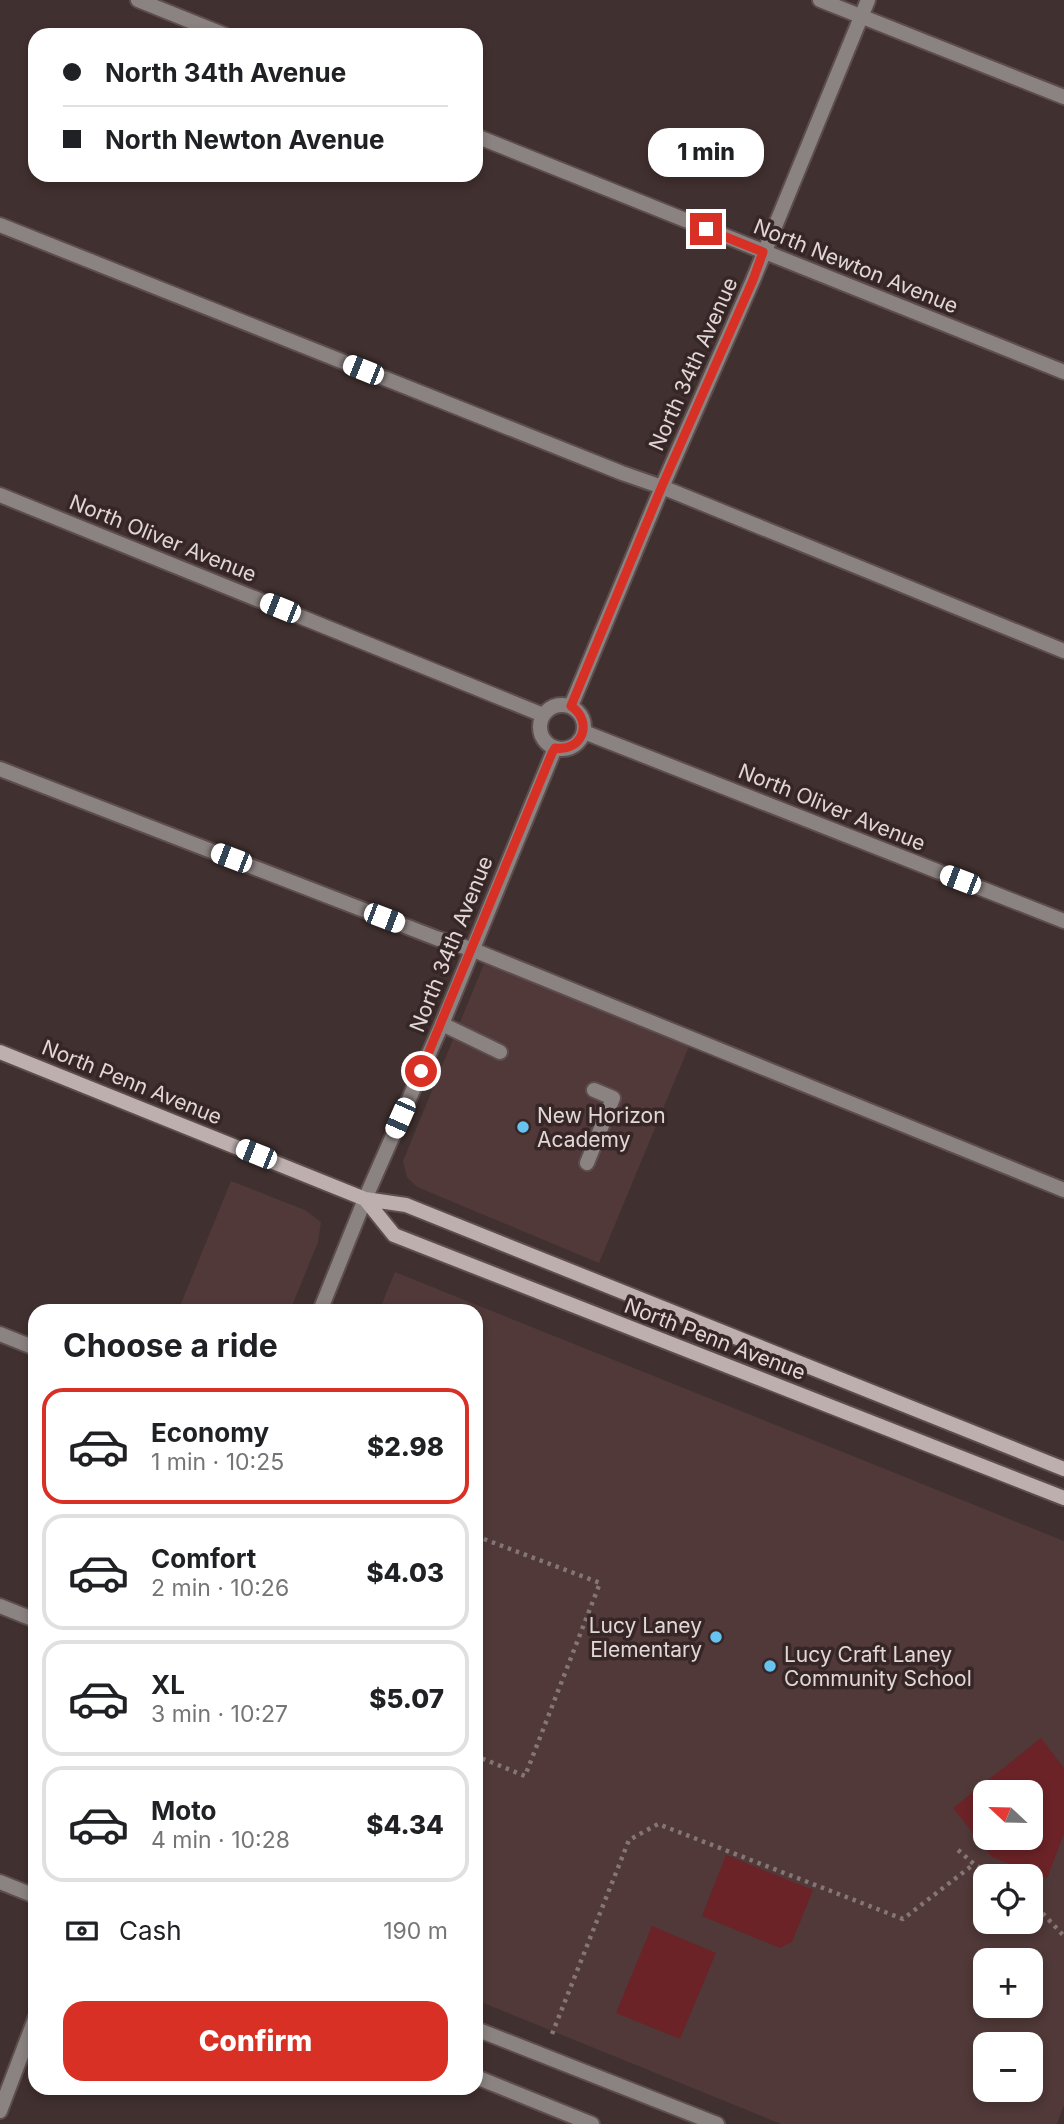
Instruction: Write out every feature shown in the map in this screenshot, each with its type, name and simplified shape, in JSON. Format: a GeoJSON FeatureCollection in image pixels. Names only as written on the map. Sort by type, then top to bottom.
{"type":"FeatureCollection","features":[{"type":"Feature","properties":{"kind":"main road","name":"North Penn Avenue"},"geometry":{"type":"LineString","coordinates":[[0,1052],[365,1199],[406,1205],[1064,1469]]}},
{"type":"Feature","properties":{"kind":"main road","name":"North Penn Avenue"},"geometry":{"type":"LineString","coordinates":[[365,1199],[394,1235],[1064,1499]]}},
{"type":"Feature","properties":{"kind":"street"},"geometry":{"type":"LineString","coordinates":[[138,0],[208,28]]}},
{"type":"Feature","properties":{"kind":"street"},"geometry":{"type":"LineString","coordinates":[[820,0],[1064,97]]}},
{"type":"Feature","properties":{"kind":"street","name":"North 34th Avenue"},"geometry":{"type":"LineString","coordinates":[[571,706],[662,486],[753,280],[868,0]]}},
{"type":"Feature","properties":{"kind":"street","name":"North Newton Avenue"},"geometry":{"type":"LineString","coordinates":[[483,139],[1064,372]]}},
{"type":"Feature","properties":{"kind":"street"},"geometry":{"type":"LineString","coordinates":[[0,225],[622,473],[662,486],[1064,651]]}},
{"type":"Feature","properties":{"kind":"street","name":"North Oliver Avenue"},"geometry":{"type":"LineString","coordinates":[[0,495],[543,715]]}},
{"type":"Feature","properties":{"kind":"street"},"geometry":{"type":"LineString","coordinates":[[552,706],[571,706],[582,717],[584,732],[576,745],[555,748],[541,735],[539,728],[543,715],[552,706]]}},
{"type":"Feature","properties":{"kind":"street","name":"North Oliver Avenue"},"geometry":{"type":"LineString","coordinates":[[584,732],[1064,921]]}},
{"type":"Feature","properties":{"kind":"street","name":"North 34th Avenue"},"geometry":{"type":"LineString","coordinates":[[323,1304],[555,748]]}},
{"type":"Feature","properties":{"kind":"street"},"geometry":{"type":"LineString","coordinates":[[0,769],[436,938],[471,949],[1064,1191]]}},
{"type":"Feature","properties":{"kind":"street"},"geometry":{"type":"LineString","coordinates":[[442,1024],[500,1052]]}},
{"type":"Feature","properties":{"kind":"street"},"geometry":{"type":"LineString","coordinates":[[587,1163],[613,1098],[594,1090]]}},
{"type":"Feature","properties":{"kind":"street"},"geometry":{"type":"LineString","coordinates":[[0,1334],[28,1345]]}},
{"type":"Feature","properties":{"kind":"street"},"geometry":{"type":"LineString","coordinates":[[0,1606],[28,1617]]}},
{"type":"Feature","properties":{"kind":"street"},"geometry":{"type":"LineString","coordinates":[[0,1882],[28,1893]]}},
{"type":"Feature","properties":{"kind":"street"},"geometry":{"type":"LineString","coordinates":[[483,2032],[717,2124]]}},
{"type":"Feature","properties":{"kind":"street"},"geometry":{"type":"LineString","coordinates":[[0,2111],[28,2037]]}},
{"type":"Feature","properties":{"kind":"street"},"geometry":{"type":"LineString","coordinates":[[483,2080],[592,2124]]}},
{"type":"Feature","properties":{"kind":"path"},"geometry":{"type":"LineString","coordinates":[[483,1539],[600,1583],[525,1776],[483,1759]]}},
{"type":"Feature","properties":{"kind":"path"},"geometry":{"type":"LineString","coordinates":[[550,2038],[629,1840],[658,1824],[903,1919],[973,1865]]}},
{"type":"Feature","properties":{"kind":"path"},"geometry":{"type":"LineString","coordinates":[[958,1850],[974,1864]]}},
{"type":"Feature","properties":{"kind":"path"},"geometry":{"type":"LineString","coordinates":[[1043,1914],[1064,1936]]}},
{"type":"Feature","properties":{"kind":"shaded area"},"geometry":{"type":"Polygon","coordinates":[[[486,959],[690,1044],[599,1263],[417,1187],[407,1177],[403,1161],[486,959]]]}},
{"type":"Feature","properties":{"kind":"shaded area"},"geometry":{"type":"Polygon","coordinates":[[[231,1181],[305,1210],[321,1222],[318,1242],[293,1304],[181,1304],[231,1181]]]}},
{"type":"Feature","properties":{"kind":"shaded area","name":"Lucy Craft Laney Community School"},"geometry":{"type":"Polygon","coordinates":[[[395,1272],[475,1304],[382,1304],[395,1272]]]}},
{"type":"Feature","properties":{"kind":"shaded area","name":"Lucy Craft Laney Community School"},"geometry":{"type":"Polygon","coordinates":[[[483,1307],[1064,1541],[1064,2105],[1057,2124],[781,2124],[483,2003],[483,1307]]]}},
{"type":"Feature","properties":{"kind":"shaded area"},"geometry":{"type":"Polygon","coordinates":[[[1041,1738],[1064,1768],[1064,1834],[1047,1878],[1043,1876],[1043,1864],[1010,1864],[992,1857],[986,1850],[1043,1850],[1043,1780],[988,1780],[1041,1738]]]}},
{"type":"Feature","properties":{"kind":"shaded area"},"geometry":{"type":"Polygon","coordinates":[[[973,1792],[973,1833],[953,1808],[973,1792]]]}},
{"type":"Feature","properties":{"kind":"shaded area"},"geometry":{"type":"Polygon","coordinates":[[[726,1855],[813,1890],[792,1942],[780,1948],[702,1916],[726,1855]]]}},
{"type":"Feature","properties":{"kind":"shaded area"},"geometry":{"type":"Polygon","coordinates":[[[652,1926],[716,1953],[680,2039],[616,2013],[652,1926]]]}},
{"type":"Feature","properties":{"kind":"place","name":"New Horizon Academy"},"geometry":{"type":"Point","coordinates":[523,1127]}},
{"type":"Feature","properties":{"kind":"place","name":"Lucy Laney Elementary"},"geometry":{"type":"Point","coordinates":[716,1637]}},
{"type":"Feature","properties":{"kind":"place","name":"Lucy Craft Laney Community School"},"geometry":{"type":"Point","coordinates":[770,1666]}},
{"type":"Feature","properties":{"kind":"route"},"geometry":{"type":"LineString","coordinates":[[421,1071],[552,753],[555,748],[576,745],[584,732],[582,717],[571,706],[763,252],[706,229]]}}]}
